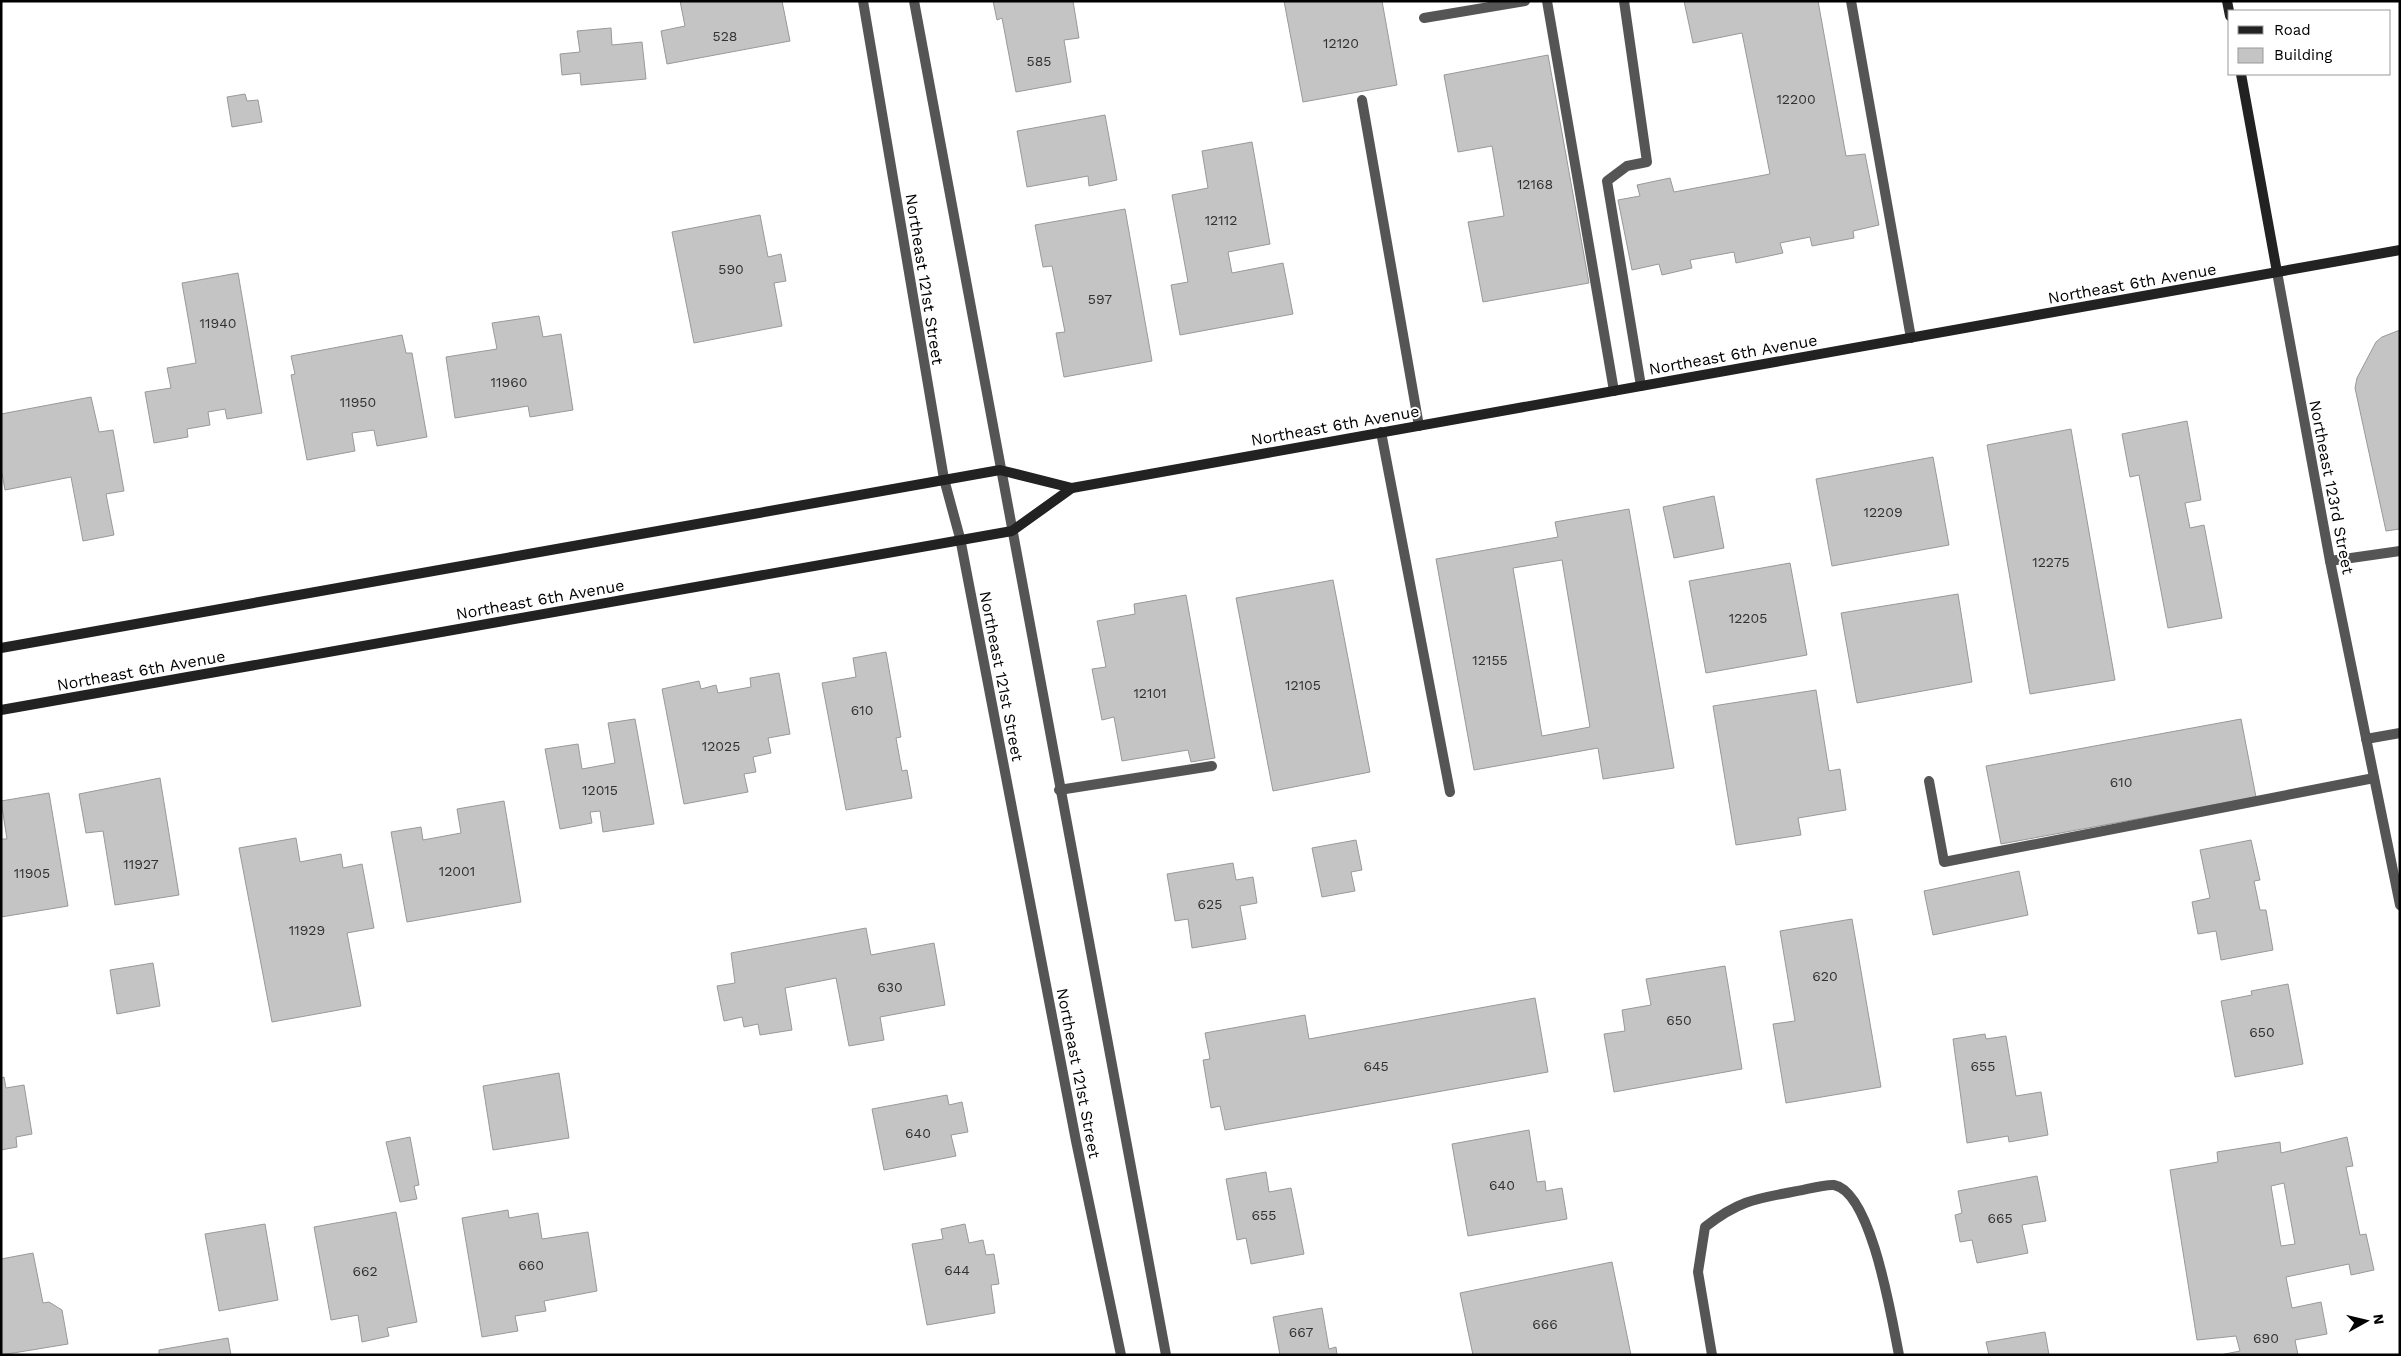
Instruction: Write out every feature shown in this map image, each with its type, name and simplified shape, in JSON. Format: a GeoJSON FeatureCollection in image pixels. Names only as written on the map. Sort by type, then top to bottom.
{"type":"FeatureCollection","features":[{"type":"Feature","properties":{"kind":"main road","name":"Northeast 123rd Street"},"geometry":{"type":"LineString","coordinates":[[2241,75],[2276,272]]}},
{"type":"Feature","properties":{"kind":"main road","name":"Northeast 6th Avenue"},"geometry":{"type":"LineString","coordinates":[[1,648],[1000,470],[1072,488],[2400,250]]}},
{"type":"Feature","properties":{"kind":"main road","name":"Northeast 6th Avenue"},"geometry":{"type":"LineString","coordinates":[[1,710],[1012,530],[1072,488]]}},
{"type":"Feature","properties":{"kind":"street","name":"Northeast 121st Street"},"geometry":{"type":"LineString","coordinates":[[863,1],[944,479],[960,538],[1076,1141],[1121,1355]]}},
{"type":"Feature","properties":{"kind":"street","name":"Northeast 121st Street"},"geometry":{"type":"LineString","coordinates":[[914,1],[1059,790],[1166,1355]]}},
{"type":"Feature","properties":{"kind":"street"},"geometry":{"type":"LineString","coordinates":[[1424,18],[1525,1]]}},
{"type":"Feature","properties":{"kind":"street"},"geometry":{"type":"LineString","coordinates":[[1547,1],[1614,391]]}},
{"type":"Feature","properties":{"kind":"street"},"geometry":{"type":"LineString","coordinates":[[1624,1],[1646,162],[1627,166],[1607,181],[1641,386]]}},
{"type":"Feature","properties":{"kind":"street"},"geometry":{"type":"LineString","coordinates":[[1851,1],[1911,338]]}},
{"type":"Feature","properties":{"kind":"street"},"geometry":{"type":"LineString","coordinates":[[1362,100],[1418,426]]}},
{"type":"Feature","properties":{"kind":"street","name":"Northeast 123rd Street"},"geometry":{"type":"LineString","coordinates":[[2276,272],[2330,561],[2400,905]]}},
{"type":"Feature","properties":{"kind":"street"},"geometry":{"type":"LineString","coordinates":[[1380,432],[1450,792]]}},
{"type":"Feature","properties":{"kind":"street"},"geometry":{"type":"LineString","coordinates":[[2330,561],[2400,551]]}},
{"type":"Feature","properties":{"kind":"street"},"geometry":{"type":"LineString","coordinates":[[2366,739],[2400,733]]}},
{"type":"Feature","properties":{"kind":"street"},"geometry":{"type":"LineString","coordinates":[[1059,790],[1212,766]]}},
{"type":"Feature","properties":{"kind":"street"},"geometry":{"type":"LineString","coordinates":[[1929,781],[1944,862],[2374,778]]}},
{"type":"Feature","properties":{"kind":"street"},"geometry":{"type":"LineString","coordinates":[[1712,1355],[1698,1272],[1705,1228],[1726,1210],[1756,1198],[1834,1186],[1850,1195],[1863,1216],[1884,1278],[1899,1355]]}},
{"type":"Feature","properties":{"kind":"building"},"geometry":{"type":"Polygon","coordinates":[[[680,1],[782,1],[790,41],[667,64],[661,31],[685,26],[680,1]]]}},
{"type":"Feature","properties":{"kind":"building"},"geometry":{"type":"Polygon","coordinates":[[[993,1],[1073,1],[1079,38],[1064,40],[1071,82],[1016,92],[1002,18],[997,20],[993,1]]]}},
{"type":"Feature","properties":{"kind":"building"},"geometry":{"type":"Polygon","coordinates":[[[1284,1],[1382,1],[1397,85],[1303,102],[1284,1]]]}},
{"type":"Feature","properties":{"kind":"building"},"geometry":{"type":"Polygon","coordinates":[[[1684,1],[1818,1],[1846,156],[1865,154],[1879,225],[1853,231],[1854,238],[1812,246],[1810,237],[1780,243],[1783,253],[1736,263],[1734,252],[1690,260],[1692,268],[1662,275],[1659,264],[1632,270],[1618,200],[1640,196],[1637,185],[1670,178],[1674,192],[1770,174],[1742,33],[1693,43],[1684,1]]]}},
{"type":"Feature","properties":{"kind":"building"},"geometry":{"type":"Polygon","coordinates":[[[611,28],[612,45],[642,42],[646,79],[581,85],[580,73],[562,75],[560,54],[580,52],[577,31],[611,28]]]}},
{"type":"Feature","properties":{"kind":"building"},"geometry":{"type":"Polygon","coordinates":[[[1548,55],[1589,283],[1483,302],[1468,222],[1504,216],[1492,146],[1458,152],[1444,75],[1548,55]]]}},
{"type":"Feature","properties":{"kind":"building"},"geometry":{"type":"Polygon","coordinates":[[[245,94],[247,101],[258,100],[262,122],[232,127],[227,97],[245,94]]]}},
{"type":"Feature","properties":{"kind":"building"},"geometry":{"type":"Polygon","coordinates":[[[1105,115],[1117,180],[1089,186],[1088,176],[1027,187],[1017,131],[1105,115]]]}},
{"type":"Feature","properties":{"kind":"building"},"geometry":{"type":"Polygon","coordinates":[[[1252,142],[1270,244],[1228,252],[1232,273],[1283,263],[1293,314],[1180,335],[1171,285],[1188,282],[1172,195],[1208,188],[1202,151],[1252,142]]]}},
{"type":"Feature","properties":{"kind":"building"},"geometry":{"type":"Polygon","coordinates":[[[1125,209],[1152,361],[1064,377],[1056,333],[1065,332],[1052,266],[1043,267],[1035,225],[1125,209]]]}},
{"type":"Feature","properties":{"kind":"building"},"geometry":{"type":"Polygon","coordinates":[[[760,215],[768,257],[781,254],[786,281],[774,283],[782,326],[694,343],[672,232],[760,215]]]}},
{"type":"Feature","properties":{"kind":"building"},"geometry":{"type":"Polygon","coordinates":[[[238,273],[262,413],[227,419],[225,409],[208,412],[210,425],[187,429],[188,437],[154,443],[145,392],[171,388],[167,368],[196,363],[182,283],[238,273]]]}},
{"type":"Feature","properties":{"kind":"building"},"geometry":{"type":"Polygon","coordinates":[[[539,316],[543,337],[561,334],[573,410],[530,417],[528,406],[455,418],[446,357],[497,349],[492,323],[539,316]]]}},
{"type":"Feature","properties":{"kind":"building"},"geometry":{"type":"Polygon","coordinates":[[[2400,330],[2400,529],[2386,531],[2355,388],[2357,378],[2376,342],[2382,337],[2400,330]]]}},
{"type":"Feature","properties":{"kind":"building"},"geometry":{"type":"Polygon","coordinates":[[[402,335],[406,353],[412,353],[427,437],[377,446],[374,430],[352,433],[355,451],[307,460],[291,375],[295,374],[291,356],[402,335]]]}},
{"type":"Feature","properties":{"kind":"building"},"geometry":{"type":"Polygon","coordinates":[[[91,397],[99,432],[113,430],[124,491],[106,494],[114,535],[83,541],[71,477],[5,490],[1,468],[1,414],[91,397]]]}},
{"type":"Feature","properties":{"kind":"building"},"geometry":{"type":"Polygon","coordinates":[[[2187,421],[2201,500],[2185,503],[2190,528],[2204,525],[2222,618],[2168,628],[2139,475],[2130,477],[2122,434],[2187,421]]]}},
{"type":"Feature","properties":{"kind":"building"},"geometry":{"type":"Polygon","coordinates":[[[2071,429],[2115,680],[2030,694],[1987,445],[2071,429]]]}},
{"type":"Feature","properties":{"kind":"building"},"geometry":{"type":"Polygon","coordinates":[[[1933,457],[1949,545],[1832,566],[1816,479],[1933,457]]]}},
{"type":"Feature","properties":{"kind":"building"},"geometry":{"type":"Polygon","coordinates":[[[1714,496],[1724,548],[1674,558],[1663,507],[1714,496]]]}},
{"type":"Feature","properties":{"kind":"building"},"geometry":{"type":"Polygon","coordinates":[[[1629,509],[1674,768],[1603,779],[1598,748],[1474,770],[1436,559],[1558,537],[1555,522],[1629,509]],[[1562,560],[1513,568],[1542,736],[1590,727],[1562,560]]]}},
{"type":"Feature","properties":{"kind":"building"},"geometry":{"type":"Polygon","coordinates":[[[1790,563],[1807,655],[1706,673],[1689,581],[1790,563]]]}},
{"type":"Feature","properties":{"kind":"building"},"geometry":{"type":"Polygon","coordinates":[[[1333,580],[1370,772],[1273,791],[1236,598],[1333,580]]]}},
{"type":"Feature","properties":{"kind":"building"},"geometry":{"type":"Polygon","coordinates":[[[1958,594],[1972,682],[1857,703],[1841,613],[1958,594]]]}},
{"type":"Feature","properties":{"kind":"building"},"geometry":{"type":"Polygon","coordinates":[[[1186,595],[1215,758],[1191,762],[1188,750],[1122,761],[1114,717],[1102,720],[1092,669],[1106,667],[1097,621],[1135,614],[1134,604],[1186,595]]]}},
{"type":"Feature","properties":{"kind":"building"},"geometry":{"type":"Polygon","coordinates":[[[886,652],[901,737],[896,738],[902,771],[907,770],[912,798],[846,810],[822,683],[856,677],[853,658],[886,652]]]}},
{"type":"Feature","properties":{"kind":"building"},"geometry":{"type":"Polygon","coordinates":[[[779,673],[790,734],[768,738],[771,753],[753,757],[756,772],[744,774],[748,792],[684,804],[662,689],[699,681],[701,689],[716,685],[718,693],[751,687],[750,678],[779,673]]]}},
{"type":"Feature","properties":{"kind":"building"},"geometry":{"type":"Polygon","coordinates":[[[1816,690],[1829,771],[1840,769],[1846,810],[1798,818],[1801,835],[1736,845],[1713,706],[1816,690]]]}},
{"type":"Feature","properties":{"kind":"building"},"geometry":{"type":"Polygon","coordinates":[[[635,719],[654,824],[603,832],[600,811],[590,812],[592,823],[560,829],[545,749],[578,744],[582,769],[615,763],[608,723],[635,719]]]}},
{"type":"Feature","properties":{"kind":"building"},"geometry":{"type":"Polygon","coordinates":[[[2241,719],[2256,797],[2001,844],[1986,766],[2241,719]]]}},
{"type":"Feature","properties":{"kind":"building"},"geometry":{"type":"Polygon","coordinates":[[[160,778],[179,895],[115,905],[103,831],[86,833],[79,794],[160,778]]]}},
{"type":"Feature","properties":{"kind":"building"},"geometry":{"type":"Polygon","coordinates":[[[49,793],[68,906],[1,917],[1,839],[7,839],[1,801],[49,793]]]}},
{"type":"Feature","properties":{"kind":"building"},"geometry":{"type":"Polygon","coordinates":[[[504,801],[521,902],[407,922],[391,832],[421,827],[423,840],[461,833],[457,809],[504,801]]]}},
{"type":"Feature","properties":{"kind":"building"},"geometry":{"type":"Polygon","coordinates":[[[296,838],[300,862],[341,854],[343,868],[362,864],[374,928],[347,933],[361,1006],[272,1022],[239,848],[296,838]]]}},
{"type":"Feature","properties":{"kind":"building"},"geometry":{"type":"Polygon","coordinates":[[[1356,840],[1362,870],[1351,872],[1355,891],[1322,897],[1312,848],[1356,840]]]}},
{"type":"Feature","properties":{"kind":"building"},"geometry":{"type":"Polygon","coordinates":[[[2251,840],[2260,880],[2254,881],[2260,910],[2266,910],[2273,950],[2221,960],[2216,931],[2198,934],[2192,902],[2210,898],[2200,850],[2251,840]]]}},
{"type":"Feature","properties":{"kind":"building"},"geometry":{"type":"Polygon","coordinates":[[[1233,863],[1236,880],[1253,877],[1257,903],[1240,906],[1246,939],[1192,948],[1188,919],[1175,921],[1167,874],[1233,863]]]}},
{"type":"Feature","properties":{"kind":"building"},"geometry":{"type":"Polygon","coordinates":[[[2019,871],[2028,915],[1933,935],[1924,891],[2019,871]]]}},
{"type":"Feature","properties":{"kind":"building"},"geometry":{"type":"Polygon","coordinates":[[[1852,919],[1881,1087],[1786,1103],[1773,1024],[1795,1021],[1780,931],[1852,919]]]}},
{"type":"Feature","properties":{"kind":"building"},"geometry":{"type":"Polygon","coordinates":[[[866,928],[871,955],[934,943],[945,1005],[880,1017],[884,1040],[849,1046],[836,978],[785,988],[792,1030],[760,1035],[758,1024],[744,1027],[742,1017],[724,1021],[717,986],[735,983],[731,953],[866,928]]]}},
{"type":"Feature","properties":{"kind":"building"},"geometry":{"type":"Polygon","coordinates":[[[153,963],[160,1006],[117,1014],[110,970],[153,963]]]}},
{"type":"Feature","properties":{"kind":"building"},"geometry":{"type":"Polygon","coordinates":[[[1725,966],[1742,1069],[1614,1092],[1604,1034],[1625,1031],[1622,1010],[1651,1005],[1646,979],[1725,966]]]}},
{"type":"Feature","properties":{"kind":"building"},"geometry":{"type":"Polygon","coordinates":[[[2288,984],[2303,1064],[2235,1077],[2221,1001],[2252,995],[2251,991],[2288,984]]]}},
{"type":"Feature","properties":{"kind":"building"},"geometry":{"type":"Polygon","coordinates":[[[1535,998],[1548,1072],[1225,1130],[1220,1106],[1211,1108],[1203,1060],[1210,1059],[1205,1033],[1305,1015],[1309,1039],[1535,998]]]}},
{"type":"Feature","properties":{"kind":"building"},"geometry":{"type":"Polygon","coordinates":[[[1985,1034],[1986,1039],[2006,1036],[2016,1096],[2041,1092],[2048,1135],[2009,1142],[2008,1136],[1967,1143],[1953,1039],[1985,1034]]]}},
{"type":"Feature","properties":{"kind":"building"},"geometry":{"type":"Polygon","coordinates":[[[559,1073],[569,1138],[493,1150],[483,1086],[559,1073]]]}},
{"type":"Feature","properties":{"kind":"building"},"geometry":{"type":"Polygon","coordinates":[[[4,1077],[6,1088],[24,1085],[32,1134],[16,1137],[17,1147],[1,1150],[1,1078],[4,1077]]]}},
{"type":"Feature","properties":{"kind":"building"},"geometry":{"type":"Polygon","coordinates":[[[947,1095],[949,1105],[962,1102],[968,1132],[951,1135],[956,1156],[884,1170],[872,1109],[947,1095]]]}},
{"type":"Feature","properties":{"kind":"building"},"geometry":{"type":"Polygon","coordinates":[[[1529,1130],[1537,1182],[1545,1181],[1546,1191],[1562,1188],[1567,1219],[1468,1236],[1452,1144],[1529,1130]]]}},
{"type":"Feature","properties":{"kind":"building"},"geometry":{"type":"Polygon","coordinates":[[[410,1137],[419,1185],[414,1186],[417,1199],[400,1202],[386,1142],[410,1137]]]}},
{"type":"Feature","properties":{"kind":"building"},"geometry":{"type":"Polygon","coordinates":[[[2347,1137],[2353,1166],[2346,1167],[2360,1235],[2366,1234],[2374,1270],[2351,1275],[2349,1264],[2286,1277],[2292,1308],[2321,1302],[2327,1334],[2295,1340],[2298,1355],[2220,1355],[2240,1351],[2236,1336],[2197,1340],[2170,1170],[2218,1162],[2217,1152],[2280,1142],[2281,1153],[2347,1137]],[[2284,1183],[2271,1186],[2281,1246],[2295,1244],[2284,1183]]]}},
{"type":"Feature","properties":{"kind":"building"},"geometry":{"type":"Polygon","coordinates":[[[1266,1172],[1269,1192],[1291,1188],[1304,1254],[1251,1264],[1246,1238],[1237,1240],[1226,1179],[1266,1172]]]}},
{"type":"Feature","properties":{"kind":"building"},"geometry":{"type":"Polygon","coordinates":[[[2037,1176],[2046,1221],[2022,1225],[2028,1253],[1977,1263],[1972,1240],[1960,1242],[1955,1215],[1962,1213],[1958,1191],[2037,1176]]]}},
{"type":"Feature","properties":{"kind":"building"},"geometry":{"type":"Polygon","coordinates":[[[508,1210],[509,1218],[538,1213],[542,1239],[588,1232],[597,1291],[544,1301],[546,1311],[515,1316],[518,1331],[482,1337],[462,1218],[508,1210]]]}},
{"type":"Feature","properties":{"kind":"building"},"geometry":{"type":"Polygon","coordinates":[[[396,1212],[417,1322],[387,1328],[389,1336],[362,1342],[358,1315],[331,1320],[314,1227],[396,1212]]]}},
{"type":"Feature","properties":{"kind":"building"},"geometry":{"type":"Polygon","coordinates":[[[265,1224],[278,1300],[219,1311],[205,1234],[265,1224]]]}},
{"type":"Feature","properties":{"kind":"building"},"geometry":{"type":"Polygon","coordinates":[[[965,1224],[969,1243],[983,1240],[986,1255],[994,1254],[999,1284],[991,1285],[995,1313],[927,1325],[912,1244],[943,1239],[941,1229],[965,1224]]]}},
{"type":"Feature","properties":{"kind":"building"},"geometry":{"type":"Polygon","coordinates":[[[33,1253],[43,1303],[49,1302],[62,1310],[68,1344],[1,1355],[1,1259],[33,1253]]]}},
{"type":"Feature","properties":{"kind":"building"},"geometry":{"type":"Polygon","coordinates":[[[1612,1262],[1631,1355],[1473,1355],[1460,1293],[1612,1262]]]}},
{"type":"Feature","properties":{"kind":"building"},"geometry":{"type":"Polygon","coordinates":[[[1322,1308],[1329,1349],[1336,1347],[1337,1355],[1280,1355],[1273,1317],[1322,1308]]]}},
{"type":"Feature","properties":{"kind":"building"},"geometry":{"type":"Polygon","coordinates":[[[2045,1332],[2049,1355],[1989,1355],[1986,1342],[2045,1332]]]}},
{"type":"Feature","properties":{"kind":"building"},"geometry":{"type":"Polygon","coordinates":[[[228,1338],[231,1355],[159,1355],[159,1350],[228,1338]]]}}]}
